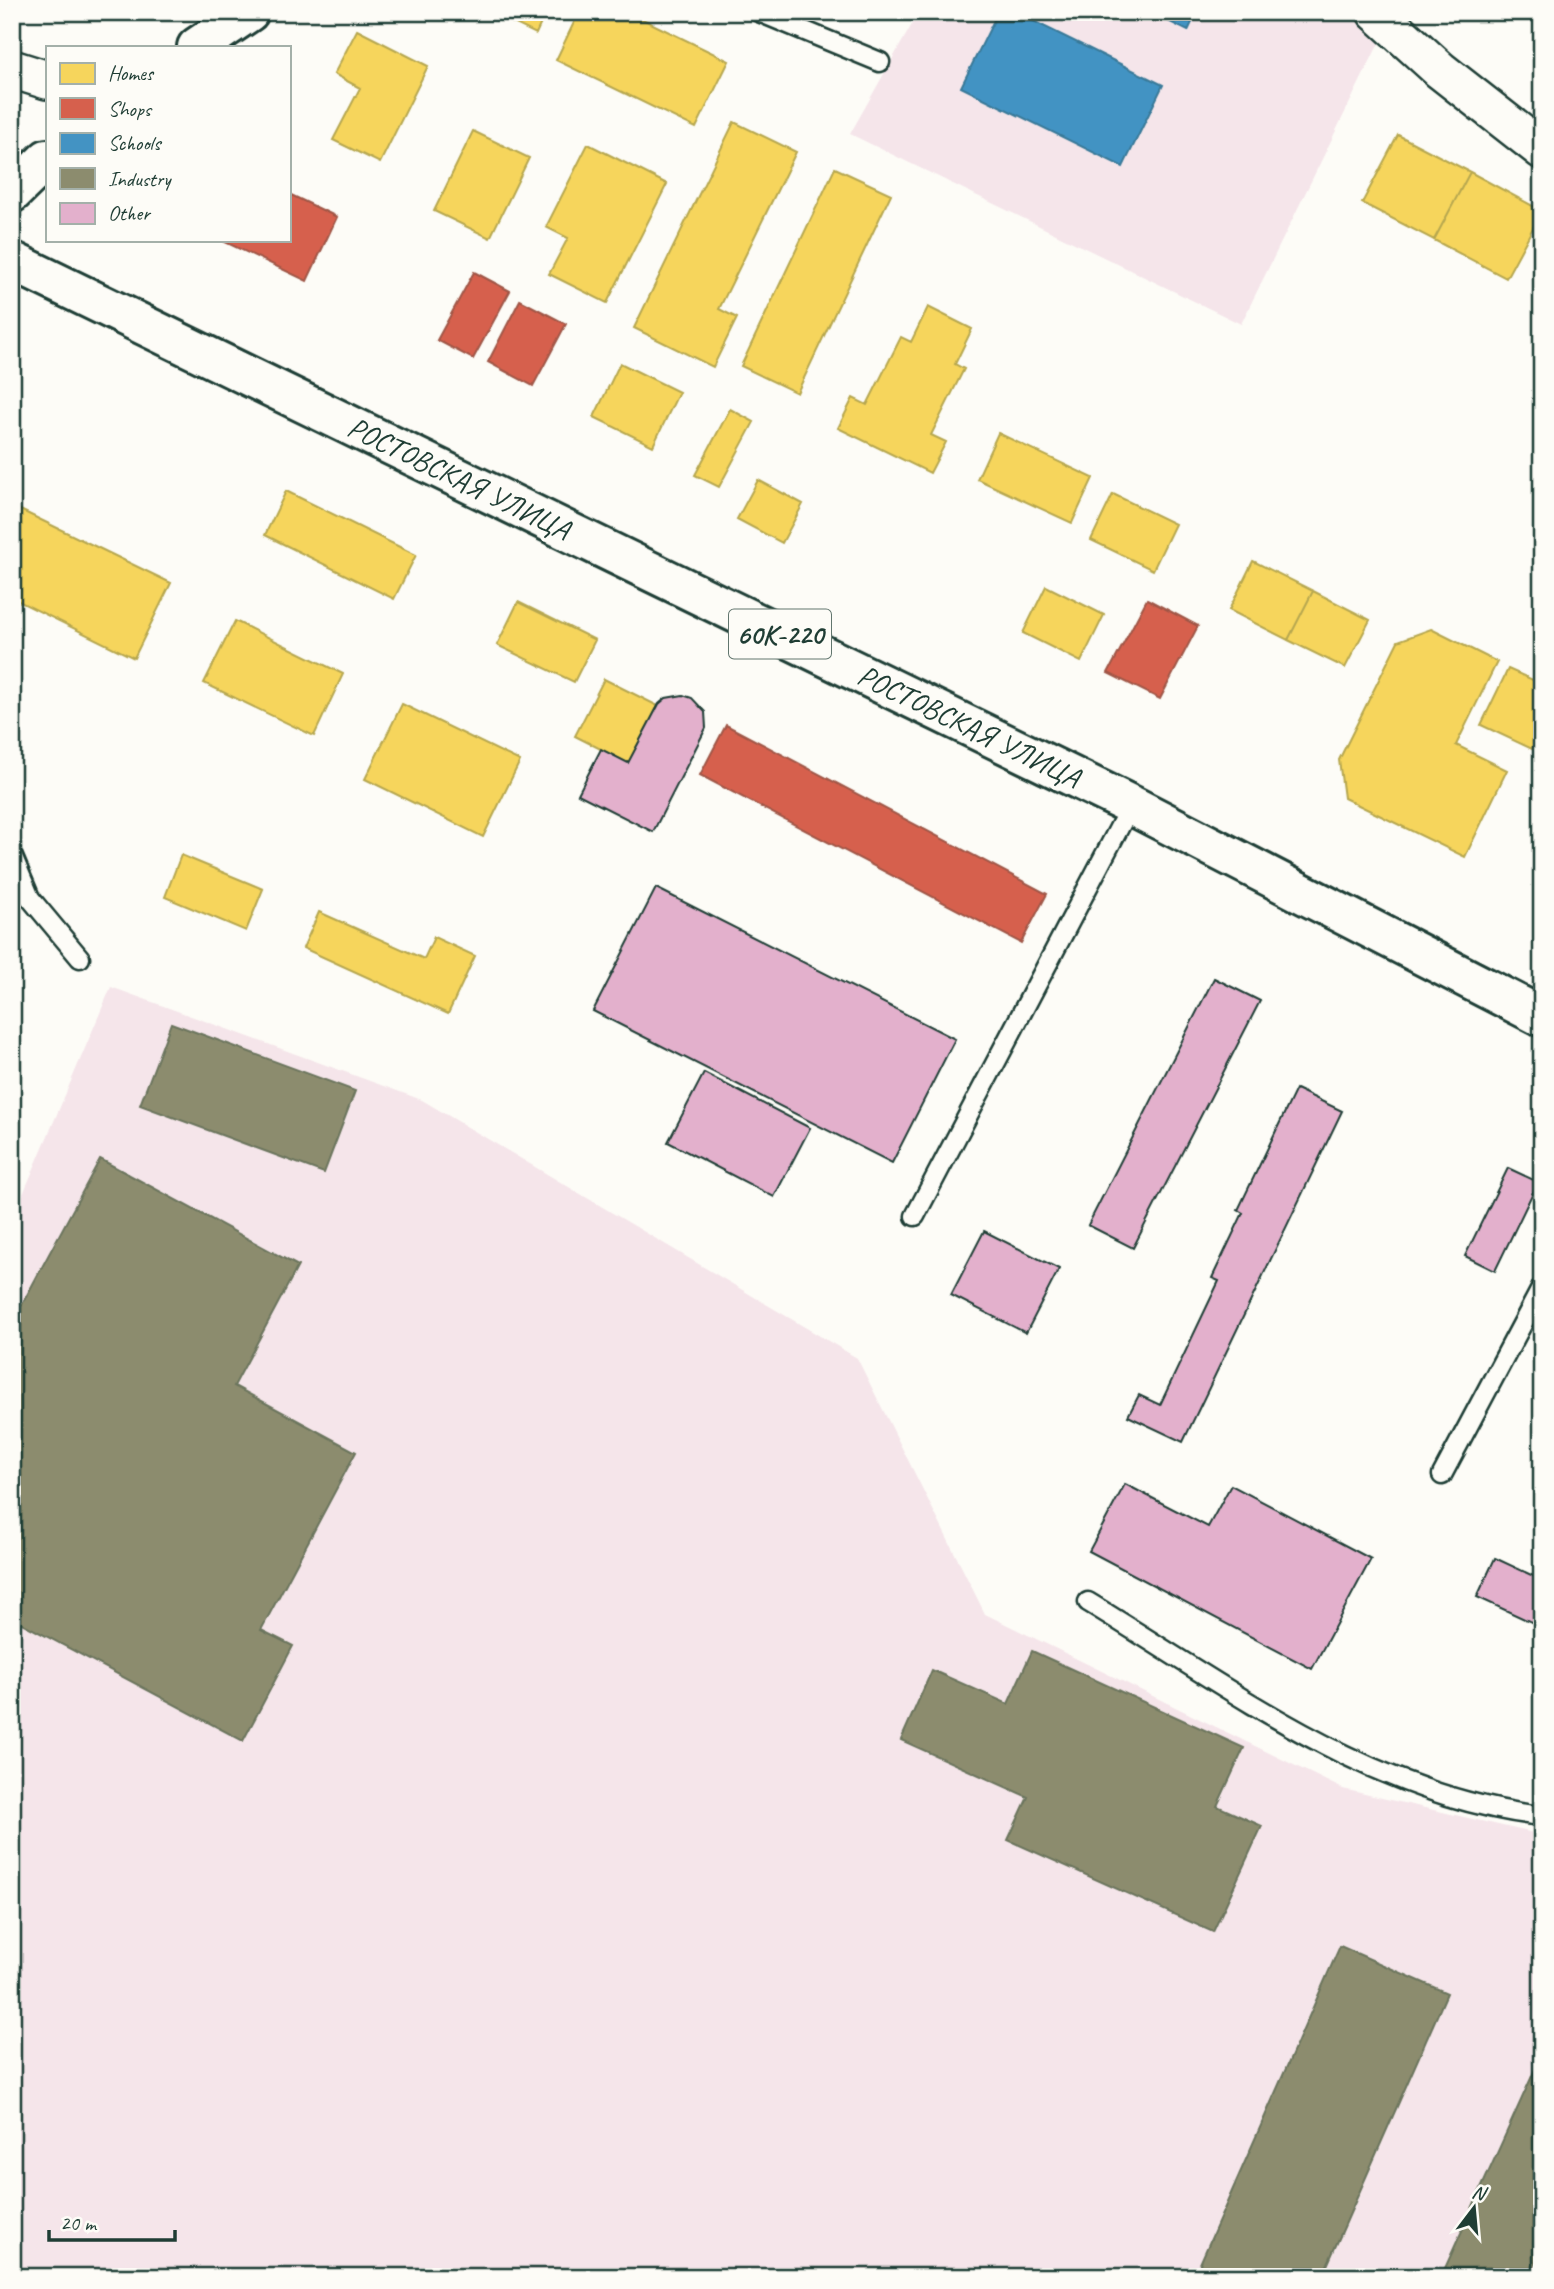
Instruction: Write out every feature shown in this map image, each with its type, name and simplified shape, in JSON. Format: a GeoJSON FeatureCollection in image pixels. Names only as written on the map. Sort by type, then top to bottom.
{"type":"FeatureCollection","features":[{"type":"Feature","properties":{"kind":"main road"},"geometry":{"type":"LineString","coordinates":[[198,46],[249,12]]}},
{"type":"Feature","properties":{"kind":"main road"},"geometry":{"type":"LineString","coordinates":[[12,193],[46,160]]}},
{"type":"Feature","properties":{"kind":"main road","name":"РОСТОВСКАЯ УЛИЦА"},"geometry":{"type":"LineString","coordinates":[[12,261],[1131,805],[1542,1017]]}},
{"type":"Feature","properties":{"kind":"street"},"geometry":{"type":"LineString","coordinates":[[1376,12],[1440,69],[1542,150]]}},
{"type":"Feature","properties":{"kind":"street"},"geometry":{"type":"LineString","coordinates":[[12,69],[46,80]]}},
{"type":"Feature","properties":{"kind":"lane"},"geometry":{"type":"LineString","coordinates":[[758,12],[880,62]]}},
{"type":"Feature","properties":{"kind":"lane"},"geometry":{"type":"LineString","coordinates":[[915,1216],[1131,805]]}},
{"type":"Feature","properties":{"kind":"lane"},"geometry":{"type":"LineString","coordinates":[[12,855],[30,898],[80,958]]}},
{"type":"Feature","properties":{"kind":"lane"},"geometry":{"type":"LineString","coordinates":[[1442,1475],[1542,1287]]}},
{"type":"Feature","properties":{"kind":"lane"},"geometry":{"type":"LineString","coordinates":[[1088,1602],[1328,1748],[1392,1779],[1454,1799],[1542,1816]]}},
{"type":"Feature","properties":{"kind":"shaded area"},"geometry":{"type":"Polygon","coordinates":[[[919,12],[1353,12],[1382,37],[1241,324],[850,134],[919,12]]]}},
{"type":"Feature","properties":{"kind":"shaded area"},"geometry":{"type":"Polygon","coordinates":[[[111,987],[422,1100],[857,1358],[985,1614],[1343,1789],[1542,1835],[1542,2277],[12,2277],[12,1220],[111,987]]]}},
{"type":"Feature","properties":{"kind":"building: Homes"},"geometry":{"type":"Polygon","coordinates":[[[491,12],[546,12],[536,34],[491,12]]]}},
{"type":"Feature","properties":{"kind":"building: Homes"},"geometry":{"type":"Polygon","coordinates":[[[579,12],[628,12],[729,61],[696,128],[556,60],[579,12]]]}},
{"type":"Feature","properties":{"kind":"building: Homes"},"geometry":{"type":"Polygon","coordinates":[[[357,30],[428,66],[380,163],[333,140],[360,88],[334,74],[357,30]]]}},
{"type":"Feature","properties":{"kind":"building: Homes"},"geometry":{"type":"Polygon","coordinates":[[[734,122],[796,152],[719,309],[737,318],[713,367],[634,328],[734,122]]]}},
{"type":"Feature","properties":{"kind":"building: Homes"},"geometry":{"type":"Polygon","coordinates":[[[473,131],[529,158],[490,238],[434,211],[473,131]]]}},
{"type":"Feature","properties":{"kind":"building: Homes"},"geometry":{"type":"Polygon","coordinates":[[[1398,135],[1470,172],[1434,240],[1362,203],[1398,135]]]}},
{"type":"Feature","properties":{"kind":"building: Homes"},"geometry":{"type":"Polygon","coordinates":[[[588,144],[667,184],[607,303],[549,274],[568,238],[546,227],[588,144]]]}},
{"type":"Feature","properties":{"kind":"building: Homes"},"geometry":{"type":"Polygon","coordinates":[[[835,168],[891,194],[797,393],[741,366],[835,168]]]}},
{"type":"Feature","properties":{"kind":"building: Homes"},"geometry":{"type":"Polygon","coordinates":[[[1470,172],[1542,211],[1506,278],[1434,240],[1470,172]]]}},
{"type":"Feature","properties":{"kind":"building: Homes"},"geometry":{"type":"Polygon","coordinates":[[[928,307],[972,329],[955,364],[964,369],[931,435],[946,442],[930,473],[838,428],[853,398],[867,405],[901,337],[911,342],[928,307]]]}},
{"type":"Feature","properties":{"kind":"building: Homes"},"geometry":{"type":"Polygon","coordinates":[[[620,363],[679,392],[653,446],[594,417],[620,363]]]}},
{"type":"Feature","properties":{"kind":"building: Homes"},"geometry":{"type":"Polygon","coordinates":[[[730,409],[754,422],[719,487],[695,475],[730,409]]]}},
{"type":"Feature","properties":{"kind":"building: Homes"},"geometry":{"type":"Polygon","coordinates":[[[998,433],[1093,478],[1072,523],[977,479],[998,433]]]}},
{"type":"Feature","properties":{"kind":"building: Homes"},"geometry":{"type":"Polygon","coordinates":[[[758,480],[803,504],[782,543],[737,519],[758,480]]]}},
{"type":"Feature","properties":{"kind":"building: Homes"},"geometry":{"type":"Polygon","coordinates":[[[286,491],[416,555],[394,599],[265,535],[286,491]]]}},
{"type":"Feature","properties":{"kind":"building: Homes"},"geometry":{"type":"Polygon","coordinates":[[[1113,494],[1175,524],[1153,570],[1091,540],[1113,494]]]}},
{"type":"Feature","properties":{"kind":"building: Homes"},"geometry":{"type":"Polygon","coordinates":[[[12,506],[171,583],[134,658],[12,598],[12,506]]]}},
{"type":"Feature","properties":{"kind":"building: Homes"},"geometry":{"type":"Polygon","coordinates":[[[1253,561],[1313,591],[1288,640],[1229,610],[1253,561]]]}},
{"type":"Feature","properties":{"kind":"building: Homes"},"geometry":{"type":"Polygon","coordinates":[[[1046,586],[1104,615],[1081,662],[1023,633],[1046,586]]]}},
{"type":"Feature","properties":{"kind":"building: Homes"},"geometry":{"type":"Polygon","coordinates":[[[1313,591],[1370,620],[1345,668],[1288,640],[1313,591]]]}},
{"type":"Feature","properties":{"kind":"building: Homes"},"geometry":{"type":"Polygon","coordinates":[[[518,602],[595,640],[574,682],[497,645],[518,602]]]}},
{"type":"Feature","properties":{"kind":"building: Homes"},"geometry":{"type":"Polygon","coordinates":[[[235,621],[343,674],[314,736],[204,683],[235,621]]]}},
{"type":"Feature","properties":{"kind":"building: Homes"},"geometry":{"type":"Polygon","coordinates":[[[1431,629],[1497,662],[1456,745],[1507,770],[1465,857],[1344,798],[1339,760],[1398,641],[1431,629]]]}},
{"type":"Feature","properties":{"kind":"building: Homes"},"geometry":{"type":"Polygon","coordinates":[[[1508,669],[1542,684],[1542,730],[1532,749],[1481,725],[1508,669]]]}},
{"type":"Feature","properties":{"kind":"building: Homes"},"geometry":{"type":"Polygon","coordinates":[[[604,679],[658,706],[628,763],[575,736],[604,679]]]}},
{"type":"Feature","properties":{"kind":"building: Homes"},"geometry":{"type":"Polygon","coordinates":[[[402,704],[520,761],[483,837],[365,779],[402,704]]]}},
{"type":"Feature","properties":{"kind":"building: Homes"},"geometry":{"type":"Polygon","coordinates":[[[181,855],[263,889],[246,931],[165,897],[181,855]]]}},
{"type":"Feature","properties":{"kind":"building: Homes"},"geometry":{"type":"Polygon","coordinates":[[[319,912],[424,959],[434,937],[475,956],[448,1014],[303,948],[319,912]]]}},
{"type":"Feature","properties":{"kind":"building: Shops"},"geometry":{"type":"Polygon","coordinates":[[[290,194],[337,217],[307,281],[225,242],[290,242],[290,194]]]}},
{"type":"Feature","properties":{"kind":"building: Shops"},"geometry":{"type":"Polygon","coordinates":[[[474,272],[510,291],[473,359],[437,340],[474,272]]]}},
{"type":"Feature","properties":{"kind":"building: Shops"},"geometry":{"type":"Polygon","coordinates":[[[520,300],[566,324],[533,386],[488,362],[520,300]]]}},
{"type":"Feature","properties":{"kind":"building: Shops"},"geometry":{"type":"Polygon","coordinates":[[[1147,599],[1198,626],[1160,699],[1108,673],[1147,599]]]}},
{"type":"Feature","properties":{"kind":"building: Shops"},"geometry":{"type":"Polygon","coordinates":[[[726,725],[1047,894],[1021,943],[700,775],[726,725]]]}},
{"type":"Feature","properties":{"kind":"building: Schools"},"geometry":{"type":"Polygon","coordinates":[[[998,12],[1015,12],[1163,85],[1123,167],[961,87],[998,12]]]}},
{"type":"Feature","properties":{"kind":"building: Schools"},"geometry":{"type":"Polygon","coordinates":[[[1150,12],[1197,12],[1188,31],[1150,12]]]}},
{"type":"Feature","properties":{"kind":"building: Industry"},"geometry":{"type":"Polygon","coordinates":[[[171,1023],[355,1091],[324,1173],[140,1105],[171,1023]]]}},
{"type":"Feature","properties":{"kind":"building: Industry"},"geometry":{"type":"Polygon","coordinates":[[[100,1159],[298,1266],[234,1386],[356,1452],[261,1630],[293,1646],[243,1741],[12,1618],[12,1323],[100,1159]]]}},
{"type":"Feature","properties":{"kind":"building: Industry"},"geometry":{"type":"Polygon","coordinates":[[[1032,1651],[1244,1748],[1217,1806],[1262,1826],[1213,1932],[1008,1840],[1028,1797],[901,1740],[932,1670],[1008,1704],[1032,1651]]]}},
{"type":"Feature","properties":{"kind":"building: Industry"},"geometry":{"type":"Polygon","coordinates":[[[1340,1946],[1447,1993],[1322,2277],[1224,2277],[1199,2266],[1340,1946]]]}},
{"type":"Feature","properties":{"kind":"building: Industry"},"geometry":{"type":"Polygon","coordinates":[[[1542,2054],[1542,2248],[1529,2277],[1441,2277],[1542,2054]]]}},
{"type":"Feature","properties":{"kind":"building: Other"},"geometry":{"type":"Polygon","coordinates":[[[683,695],[692,698],[705,712],[706,728],[653,832],[578,794],[601,749],[628,763],[659,704],[666,698],[683,695]]]}},
{"type":"Feature","properties":{"kind":"building: Other"},"geometry":{"type":"Polygon","coordinates":[[[656,888],[955,1039],[892,1163],[593,1011],[656,888]]]}},
{"type":"Feature","properties":{"kind":"building: Other"},"geometry":{"type":"Polygon","coordinates":[[[1214,978],[1260,1001],[1133,1248],[1088,1225],[1214,978]]]}},
{"type":"Feature","properties":{"kind":"building: Other"},"geometry":{"type":"Polygon","coordinates":[[[704,1073],[810,1128],[774,1197],[668,1142],[704,1073]]]}},
{"type":"Feature","properties":{"kind":"building: Other"},"geometry":{"type":"Polygon","coordinates":[[[1296,1089],[1342,1111],[1183,1442],[1128,1416],[1139,1395],[1160,1405],[1219,1281],[1212,1278],[1243,1213],[1238,1210],[1296,1089]]]}},
{"type":"Feature","properties":{"kind":"building: Other"},"geometry":{"type":"Polygon","coordinates":[[[1508,1168],[1538,1182],[1495,1271],[1465,1256],[1508,1168]]]}},
{"type":"Feature","properties":{"kind":"building: Other"},"geometry":{"type":"Polygon","coordinates":[[[984,1231],[1059,1269],[1026,1333],[951,1295],[984,1231]]]}},
{"type":"Feature","properties":{"kind":"building: Other"},"geometry":{"type":"Polygon","coordinates":[[[1125,1484],[1208,1527],[1231,1485],[1371,1559],[1312,1669],[1089,1551],[1125,1484]]]}},
{"type":"Feature","properties":{"kind":"building: Other"},"geometry":{"type":"Polygon","coordinates":[[[1495,1558],[1542,1580],[1542,1627],[1477,1597],[1495,1558]]]}}]}
